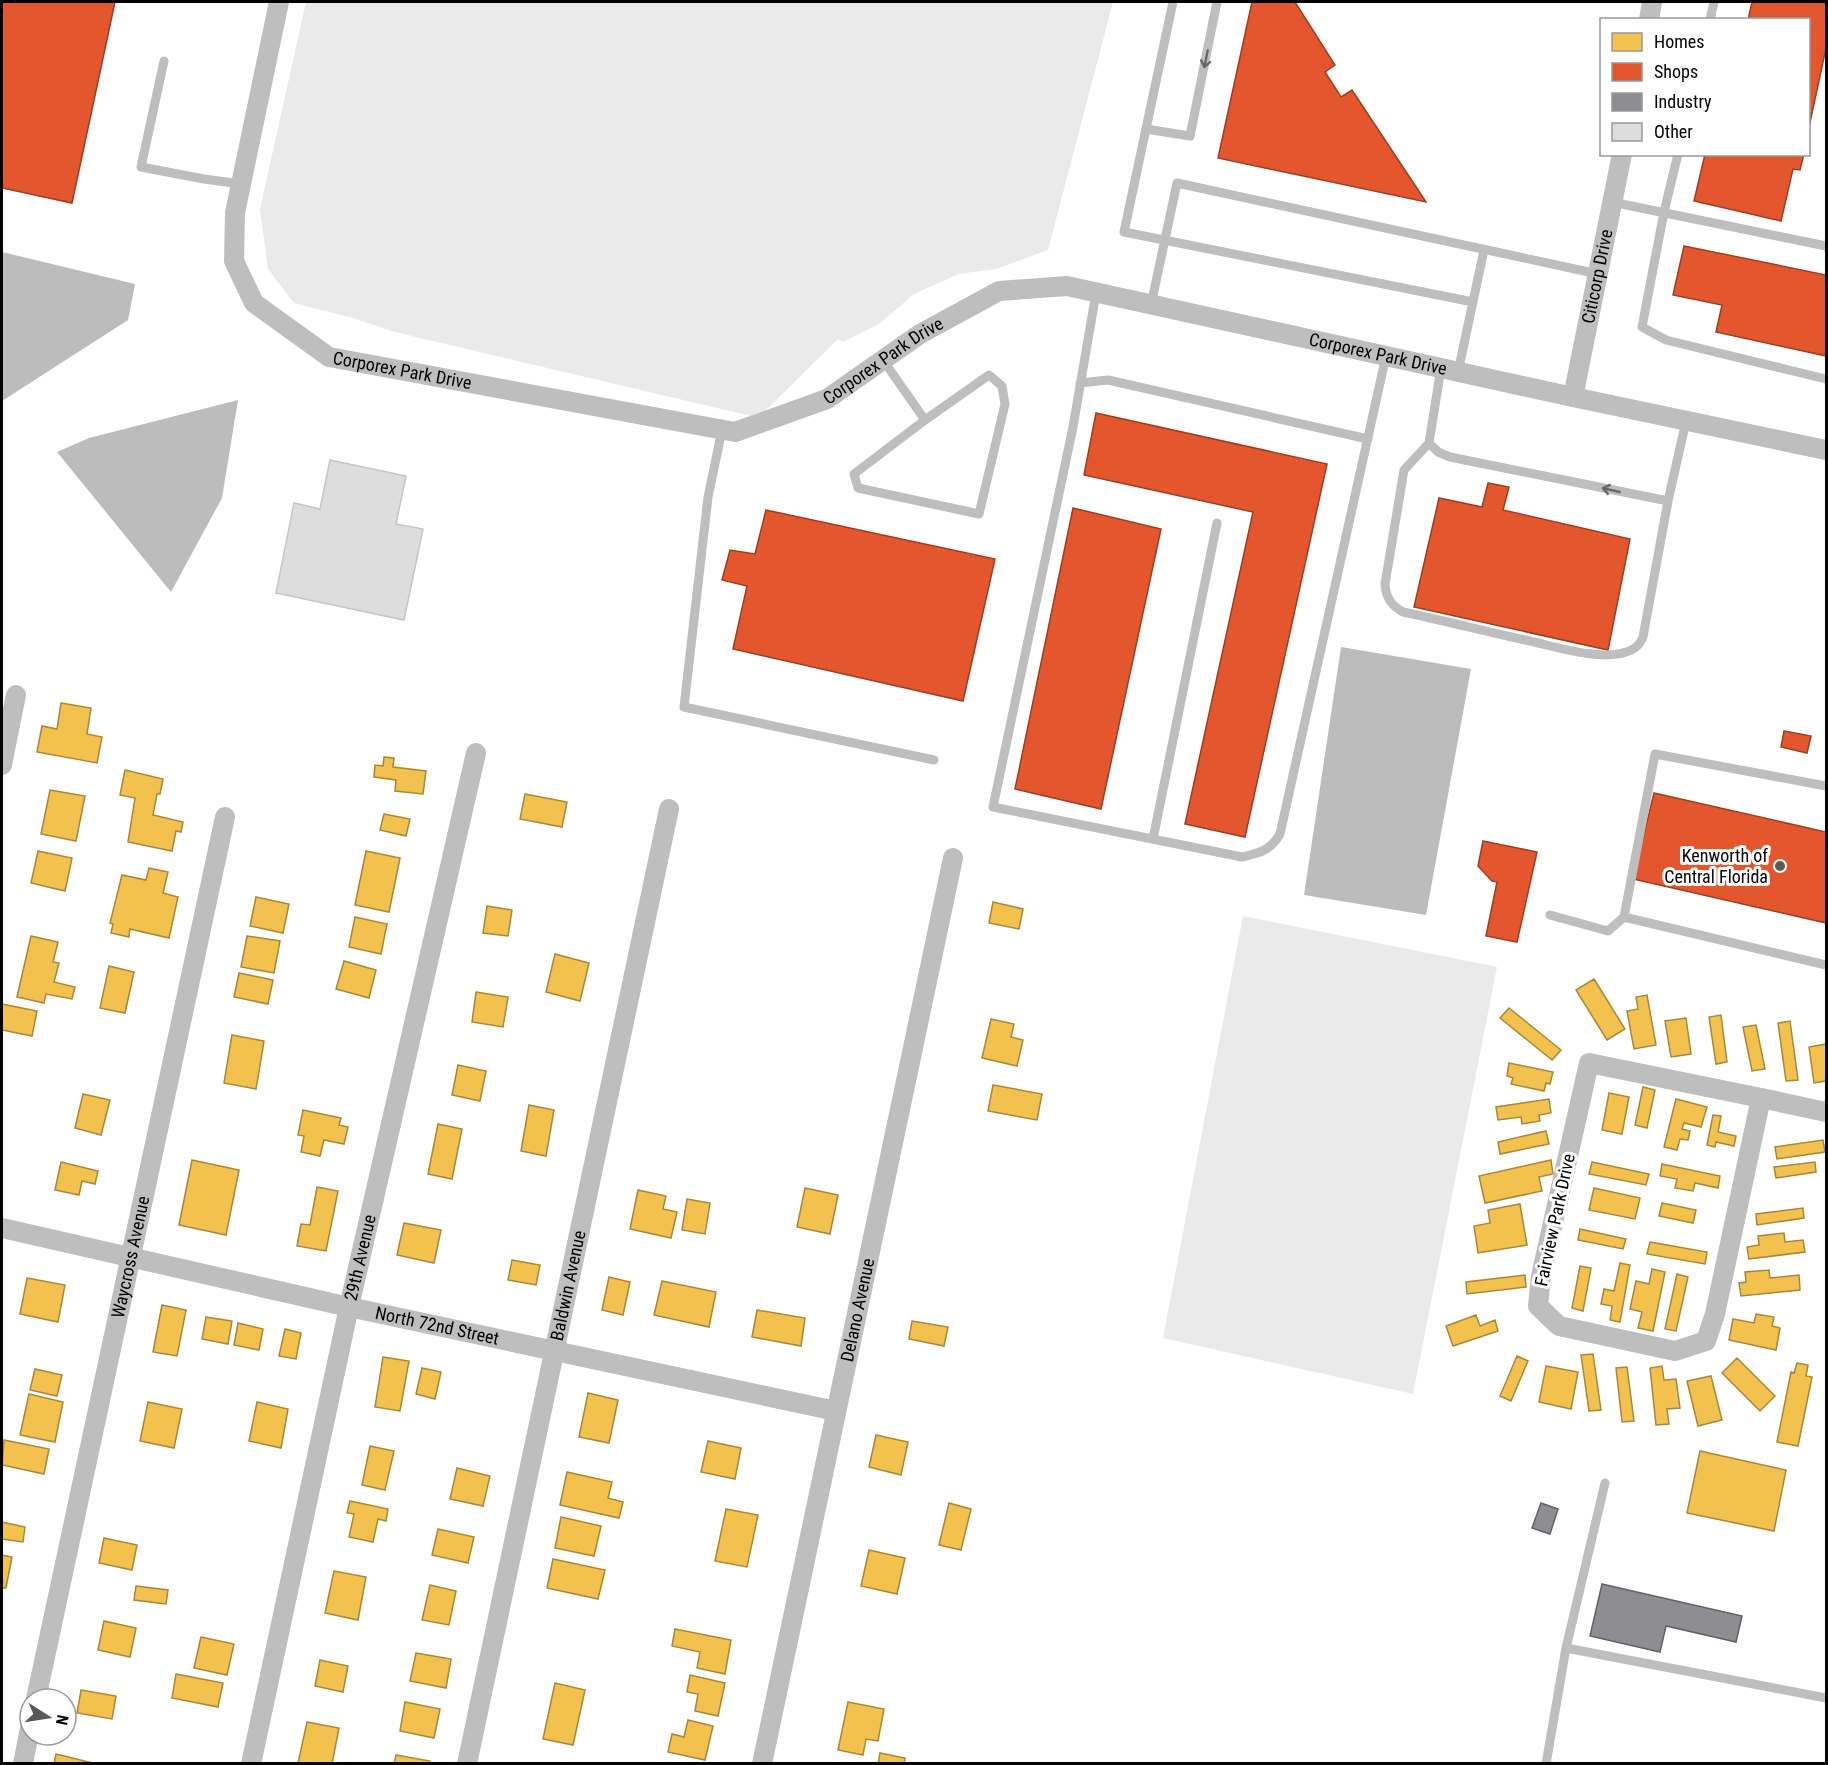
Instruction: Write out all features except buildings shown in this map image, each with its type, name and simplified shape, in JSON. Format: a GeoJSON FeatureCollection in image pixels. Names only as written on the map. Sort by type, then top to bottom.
{"type":"FeatureCollection","features":[{"type":"Feature","properties":{"kind":"street","name":"Corporex Park Drive"},"geometry":{"type":"LineString","coordinates":[[279,2],[235,213],[234,261],[254,303],[329,357],[735,432],[827,399],[920,334],[999,291],[1067,286],[1827,450]]}},
{"type":"Feature","properties":{"kind":"street"},"geometry":{"type":"LineString","coordinates":[[1649,18],[1652,2]]}},
{"type":"Feature","properties":{"kind":"street","name":"Citicorp Drive"},"geometry":{"type":"LineString","coordinates":[[1573,397],[1622,156]]}},
{"type":"Feature","properties":{"kind":"street"},"geometry":{"type":"LineString","coordinates":[[2,765],[16,695]]}},
{"type":"Feature","properties":{"kind":"street","name":"29th Avenue"},"geometry":{"type":"LineString","coordinates":[[251,1764],[349,1307],[476,753]]}},
{"type":"Feature","properties":{"kind":"street","name":"Baldwin Avenue"},"geometry":{"type":"LineString","coordinates":[[467,1764],[669,808]]}},
{"type":"Feature","properties":{"kind":"street","name":"Waycross Avenue"},"geometry":{"type":"LineString","coordinates":[[39,1687],[225,817]]}},
{"type":"Feature","properties":{"kind":"street","name":"Delano Avenue"},"geometry":{"type":"LineString","coordinates":[[762,1764],[953,858]]}},
{"type":"Feature","properties":{"kind":"street","name":"Fairview Park Drive"},"geometry":{"type":"LineString","coordinates":[[1761,1098],[1715,1314],[1706,1341],[1675,1351],[1559,1326],[1538,1306],[1541,1276],[1589,1063],[1761,1098],[1827,1112]]}},
{"type":"Feature","properties":{"kind":"street","name":"North 72nd Street"},"geometry":{"type":"LineString","coordinates":[[2,1228],[349,1307],[836,1412]]}},
{"type":"Feature","properties":{"kind":"street"},"geometry":{"type":"LineString","coordinates":[[22,1764],[26,1747]]}},
{"type":"Feature","properties":{"kind":"lane"},"geometry":{"type":"LineString","coordinates":[[1173,2],[1124,232],[1473,302]]}},
{"type":"Feature","properties":{"kind":"lane"},"geometry":{"type":"LineString","coordinates":[[1146,129],[1190,136],[1217,2]]}},
{"type":"Feature","properties":{"kind":"lane"},"geometry":{"type":"LineString","coordinates":[[1710,18],[1714,2]]}},
{"type":"Feature","properties":{"kind":"lane"},"geometry":{"type":"LineString","coordinates":[[164,61],[141,167],[204,179],[241,183]]}},
{"type":"Feature","properties":{"kind":"lane"},"geometry":{"type":"LineString","coordinates":[[1678,156],[1641,327],[1666,340],[1827,379]]}},
{"type":"Feature","properties":{"kind":"lane"},"geometry":{"type":"LineString","coordinates":[[1150,304],[1177,183],[1598,274]]}},
{"type":"Feature","properties":{"kind":"lane"},"geometry":{"type":"LineString","coordinates":[[1612,202],[1827,246]]}},
{"type":"Feature","properties":{"kind":"lane"},"geometry":{"type":"LineString","coordinates":[[1484,249],[1473,302],[1449,370],[1429,443],[1404,470],[1388,554],[1385,584],[1385,595],[1394,607],[1403,612],[1569,650],[1606,655],[1634,649],[1643,637],[1668,501],[1686,421]]}},
{"type":"Feature","properties":{"kind":"lane"},"geometry":{"type":"LineString","coordinates":[[1096,293],[1073,427],[993,807],[1242,857],[1261,853],[1273,845],[1280,834],[1386,356]]}},
{"type":"Feature","properties":{"kind":"lane"},"geometry":{"type":"LineString","coordinates":[[883,360],[925,420]]}},
{"type":"Feature","properties":{"kind":"lane"},"geometry":{"type":"LineString","coordinates":[[989,375],[1002,386],[1005,404],[979,514],[858,488],[854,474],[925,420],[989,375]]}},
{"type":"Feature","properties":{"kind":"lane"},"geometry":{"type":"LineString","coordinates":[[1080,383],[1108,380],[1368,439]]}},
{"type":"Feature","properties":{"kind":"lane"},"geometry":{"type":"LineString","coordinates":[[722,430],[708,497],[684,707],[933,760]]}},
{"type":"Feature","properties":{"kind":"lane"},"geometry":{"type":"LineString","coordinates":[[1429,443],[1438,452],[1450,457],[1668,501]]}},
{"type":"Feature","properties":{"kind":"lane"},"geometry":{"type":"LineString","coordinates":[[1153,839],[1217,523]]}},
{"type":"Feature","properties":{"kind":"lane"},"geometry":{"type":"LineString","coordinates":[[1550,915],[1608,931],[1624,917],[1655,754],[1827,786]]}},
{"type":"Feature","properties":{"kind":"lane"},"geometry":{"type":"LineString","coordinates":[[1624,917],[1827,964]]}},
{"type":"Feature","properties":{"kind":"lane"},"geometry":{"type":"LineString","coordinates":[[1546,1764],[1566,1648],[1605,1483]]}},
{"type":"Feature","properties":{"kind":"lane"},"geometry":{"type":"LineString","coordinates":[[1566,1648],[1827,1698]]}},
{"type":"Feature","properties":{"kind":"shaded area"},"geometry":{"type":"Polygon","coordinates":[[[306,2],[1113,2],[1048,250],[996,269],[959,274],[914,294],[879,324],[843,342],[838,339],[765,411],[751,416],[395,332],[353,318],[294,303],[268,269],[260,209],[306,2]]]}},
{"type":"Feature","properties":{"kind":"shaded area"},"geometry":{"type":"Polygon","coordinates":[[[2,252],[135,284],[128,320],[2,401],[2,252]]]}},
{"type":"Feature","properties":{"kind":"shaded area"},"geometry":{"type":"Polygon","coordinates":[[[238,400],[222,498],[171,592],[57,452],[89,438],[238,400]]]}},
{"type":"Feature","properties":{"kind":"shaded area"},"geometry":{"type":"Polygon","coordinates":[[[1341,647],[1471,669],[1426,915],[1304,895],[1341,647]]]}},
{"type":"Feature","properties":{"kind":"shaded area"},"geometry":{"type":"Polygon","coordinates":[[[1243,916],[1497,967],[1413,1394],[1163,1338],[1243,916]]]}},
{"type":"Feature","properties":{"kind":"place","name":"Kenworth of Central Florida"},"geometry":{"type":"Point","coordinates":[1780,866]}}]}
